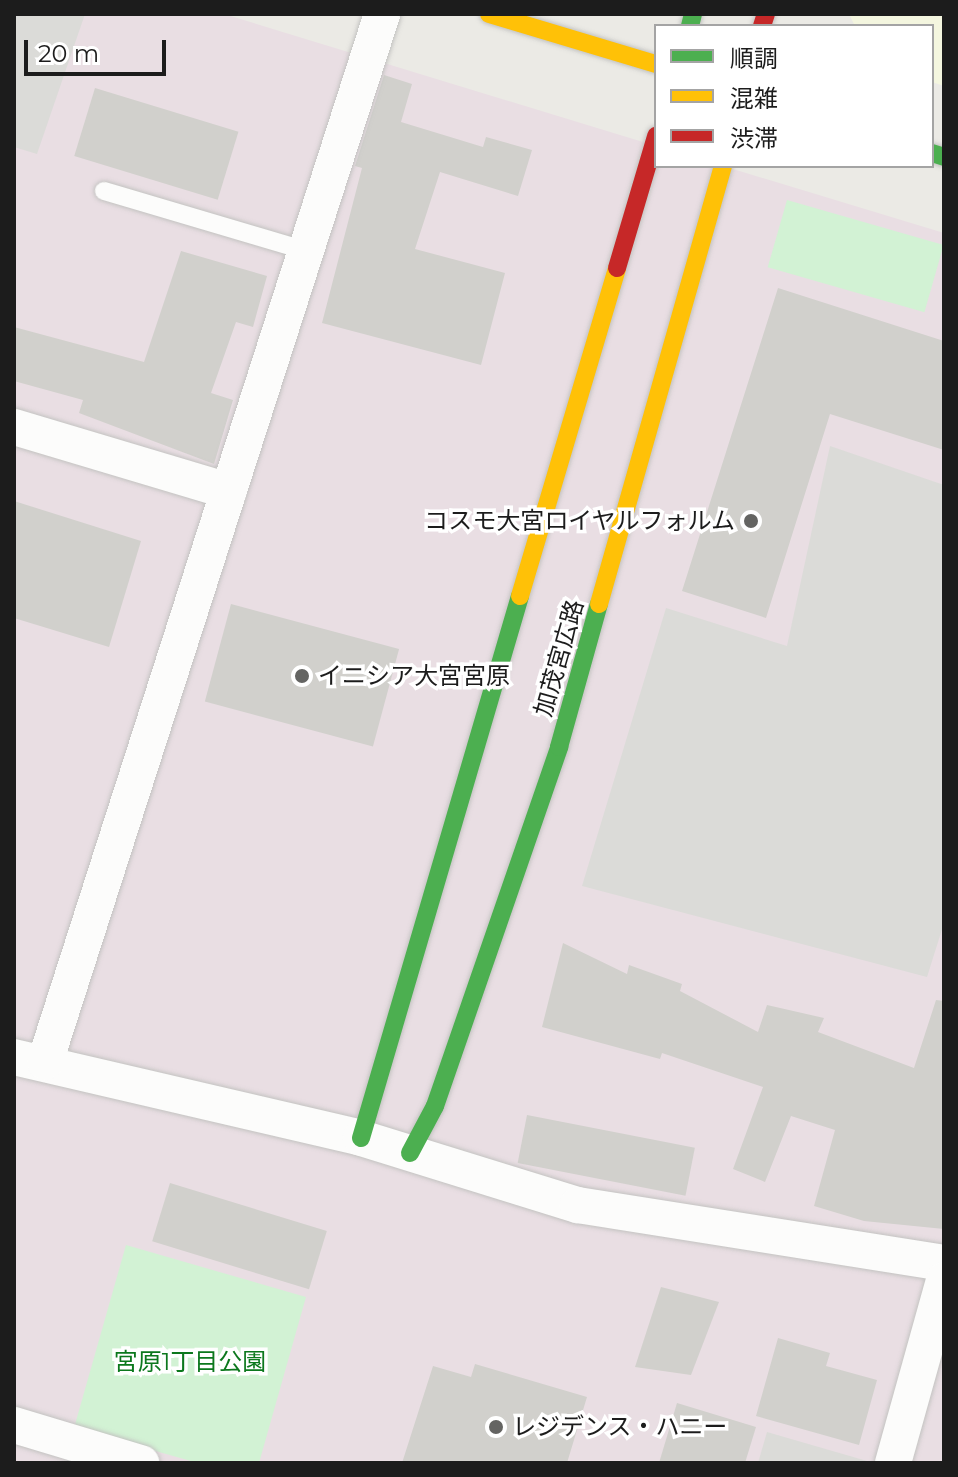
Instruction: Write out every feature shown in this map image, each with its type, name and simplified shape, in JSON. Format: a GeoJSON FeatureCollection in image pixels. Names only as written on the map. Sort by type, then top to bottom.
{"type":"FeatureCollection","features":[{"type":"Feature","properties":{"kind":"street"},"geometry":{"type":"LineString","coordinates":[[382,14],[229,491],[30,1060],[361,1138],[578,1205],[944,1263]]}},
{"type":"Feature","properties":{"kind":"street"},"geometry":{"type":"LineString","coordinates":[[489,14],[654,63]]}},
{"type":"Feature","properties":{"kind":"street"},"geometry":{"type":"LineString","coordinates":[[361,1138],[654,143]]}},
{"type":"Feature","properties":{"kind":"street","name":"加茂宮広路"},"geometry":{"type":"LineString","coordinates":[[410,1153],[435,1106],[559,747],[722,168]]}},
{"type":"Feature","properties":{"kind":"street"},"geometry":{"type":"LineString","coordinates":[[14,427],[229,491]]}},
{"type":"Feature","properties":{"kind":"street"},"geometry":{"type":"LineString","coordinates":[[893,1463],[944,1280]]}},
{"type":"Feature","properties":{"kind":"street"},"geometry":{"type":"LineString","coordinates":[[14,1425],[141,1463]]}},
{"type":"Feature","properties":{"kind":"lane"},"geometry":{"type":"LineString","coordinates":[[104,191],[306,251]]}},
{"type":"Feature","properties":{"kind":"shaded area"},"geometry":{"type":"Polygon","coordinates":[[[14,14],[224,14],[654,145],[654,168],[730,168],[944,233],[944,1463],[14,1463],[14,14]]]}},
{"type":"Feature","properties":{"kind":"shaded area"},"geometry":{"type":"Polygon","coordinates":[[[14,14],[85,14],[37,154],[14,147],[14,14]]]}},
{"type":"Feature","properties":{"kind":"shaded area"},"geometry":{"type":"Polygon","coordinates":[[[849,14],[944,14],[944,86],[934,83],[934,24],[854,24],[849,14]]]}},
{"type":"Feature","properties":{"kind":"shaded area"},"geometry":{"type":"Polygon","coordinates":[[[830,446],[944,485],[944,923],[927,977],[582,886],[666,608],[787,646],[830,446]]]}},
{"type":"Feature","properties":{"kind":"shaded area"},"geometry":{"type":"Polygon","coordinates":[[[767,1432],[867,1461],[867,1463],[758,1463],[767,1432]]]}},
{"type":"Feature","properties":{"kind":"green space"},"geometry":{"type":"Polygon","coordinates":[[[787,200],[944,245],[924,312],[768,267],[787,200]]]}},
{"type":"Feature","properties":{"kind":"green space","name":"宮原1丁目公園"},"geometry":{"type":"Polygon","coordinates":[[[126,1245],[306,1297],[259,1463],[198,1463],[74,1428],[126,1245]]]}},
{"type":"Feature","properties":{"kind":"building"},"geometry":{"type":"Polygon","coordinates":[[[384,75],[412,84],[401,122],[483,147],[486,137],[532,150],[518,196],[440,172],[415,249],[505,273],[481,365],[322,323],[362,168],[355,166],[384,75]]]}},
{"type":"Feature","properties":{"kind":"building"},"geometry":{"type":"Polygon","coordinates":[[[95,88],[238,132],[218,200],[74,156],[95,88]]]}},
{"type":"Feature","properties":{"kind":"building"},"geometry":{"type":"Polygon","coordinates":[[[181,251],[267,276],[253,327],[236,322],[211,393],[233,400],[214,464],[79,413],[83,400],[14,381],[14,327],[144,362],[181,251]]]}},
{"type":"Feature","properties":{"kind":"building","name":"コスモ大宮ロイヤルフォルム"},"geometry":{"type":"Polygon","coordinates":[[[778,288],[944,341],[944,450],[830,414],[766,618],[682,591],[778,288]]]}},
{"type":"Feature","properties":{"kind":"building"},"geometry":{"type":"Polygon","coordinates":[[[14,501],[141,541],[109,647],[14,618],[14,501]]]}},
{"type":"Feature","properties":{"kind":"building","name":"イニシア大宮宮原"},"geometry":{"type":"Polygon","coordinates":[[[231,604],[399,649],[373,747],[205,702],[231,604]]]}},
{"type":"Feature","properties":{"kind":"building"},"geometry":{"type":"Polygon","coordinates":[[[563,943],[627,974],[629,965],[682,984],[680,991],[758,1032],[767,1005],[824,1018],[818,1032],[914,1068],[936,1000],[944,1001],[944,1229],[864,1221],[814,1206],[835,1130],[791,1116],[765,1182],[733,1169],[763,1087],[662,1053],[660,1059],[542,1027],[563,943]]]}},
{"type":"Feature","properties":{"kind":"building"},"geometry":{"type":"Polygon","coordinates":[[[527,1115],[695,1148],[686,1196],[518,1163],[527,1115]]]}},
{"type":"Feature","properties":{"kind":"building"},"geometry":{"type":"Polygon","coordinates":[[[170,1183],[327,1231],[309,1289],[152,1241],[170,1183]]]}},
{"type":"Feature","properties":{"kind":"building"},"geometry":{"type":"Polygon","coordinates":[[[661,1287],[719,1302],[691,1375],[635,1367],[661,1287]]]}},
{"type":"Feature","properties":{"kind":"building"},"geometry":{"type":"Polygon","coordinates":[[[778,1338],[830,1353],[826,1366],[877,1380],[859,1445],[756,1416],[778,1338]]]}},
{"type":"Feature","properties":{"kind":"building","name":"レジデンス・ハニー"},"geometry":{"type":"Polygon","coordinates":[[[475,1364],[587,1397],[567,1463],[402,1463],[433,1366],[471,1377],[475,1364]]]}},
{"type":"Feature","properties":{"kind":"building"},"geometry":{"type":"Polygon","coordinates":[[[677,1403],[756,1427],[745,1463],[659,1463],[677,1403]]]}},
{"type":"Feature","properties":{"kind":"traffic: fast"},"geometry":{"type":"LineString","coordinates":[[690,24],[693,14]]}},
{"type":"Feature","properties":{"kind":"traffic: fast"},"geometry":{"type":"LineString","coordinates":[[934,154],[944,157]]}},
{"type":"Feature","properties":{"kind":"traffic: fast"},"geometry":{"type":"LineString","coordinates":[[361,1138],[520,596]]}},
{"type":"Feature","properties":{"kind":"traffic: fast"},"geometry":{"type":"LineString","coordinates":[[410,1153],[435,1106],[559,747],[599,604]]}},
{"type":"Feature","properties":{"kind":"traffic: slow"},"geometry":{"type":"LineString","coordinates":[[489,14],[654,63]]}},
{"type":"Feature","properties":{"kind":"traffic: slow"},"geometry":{"type":"LineString","coordinates":[[599,604],[722,168]]}},
{"type":"Feature","properties":{"kind":"traffic: slow"},"geometry":{"type":"LineString","coordinates":[[520,596],[617,268]]}},
{"type":"Feature","properties":{"kind":"traffic: jam"},"geometry":{"type":"LineString","coordinates":[[763,24],[766,14]]}},
{"type":"Feature","properties":{"kind":"traffic: jam"},"geometry":{"type":"LineString","coordinates":[[617,268],[654,143]]}},
{"type":"Feature","properties":{"kind":"place","name":"コスモ大宮ロイヤルフォルム"},"geometry":{"type":"Point","coordinates":[751,521]}},
{"type":"Feature","properties":{"kind":"place","name":"イニシア大宮宮原"},"geometry":{"type":"Point","coordinates":[302,676]}},
{"type":"Feature","properties":{"kind":"place","name":"レジデンス・ハニー"},"geometry":{"type":"Point","coordinates":[496,1427]}}]}
